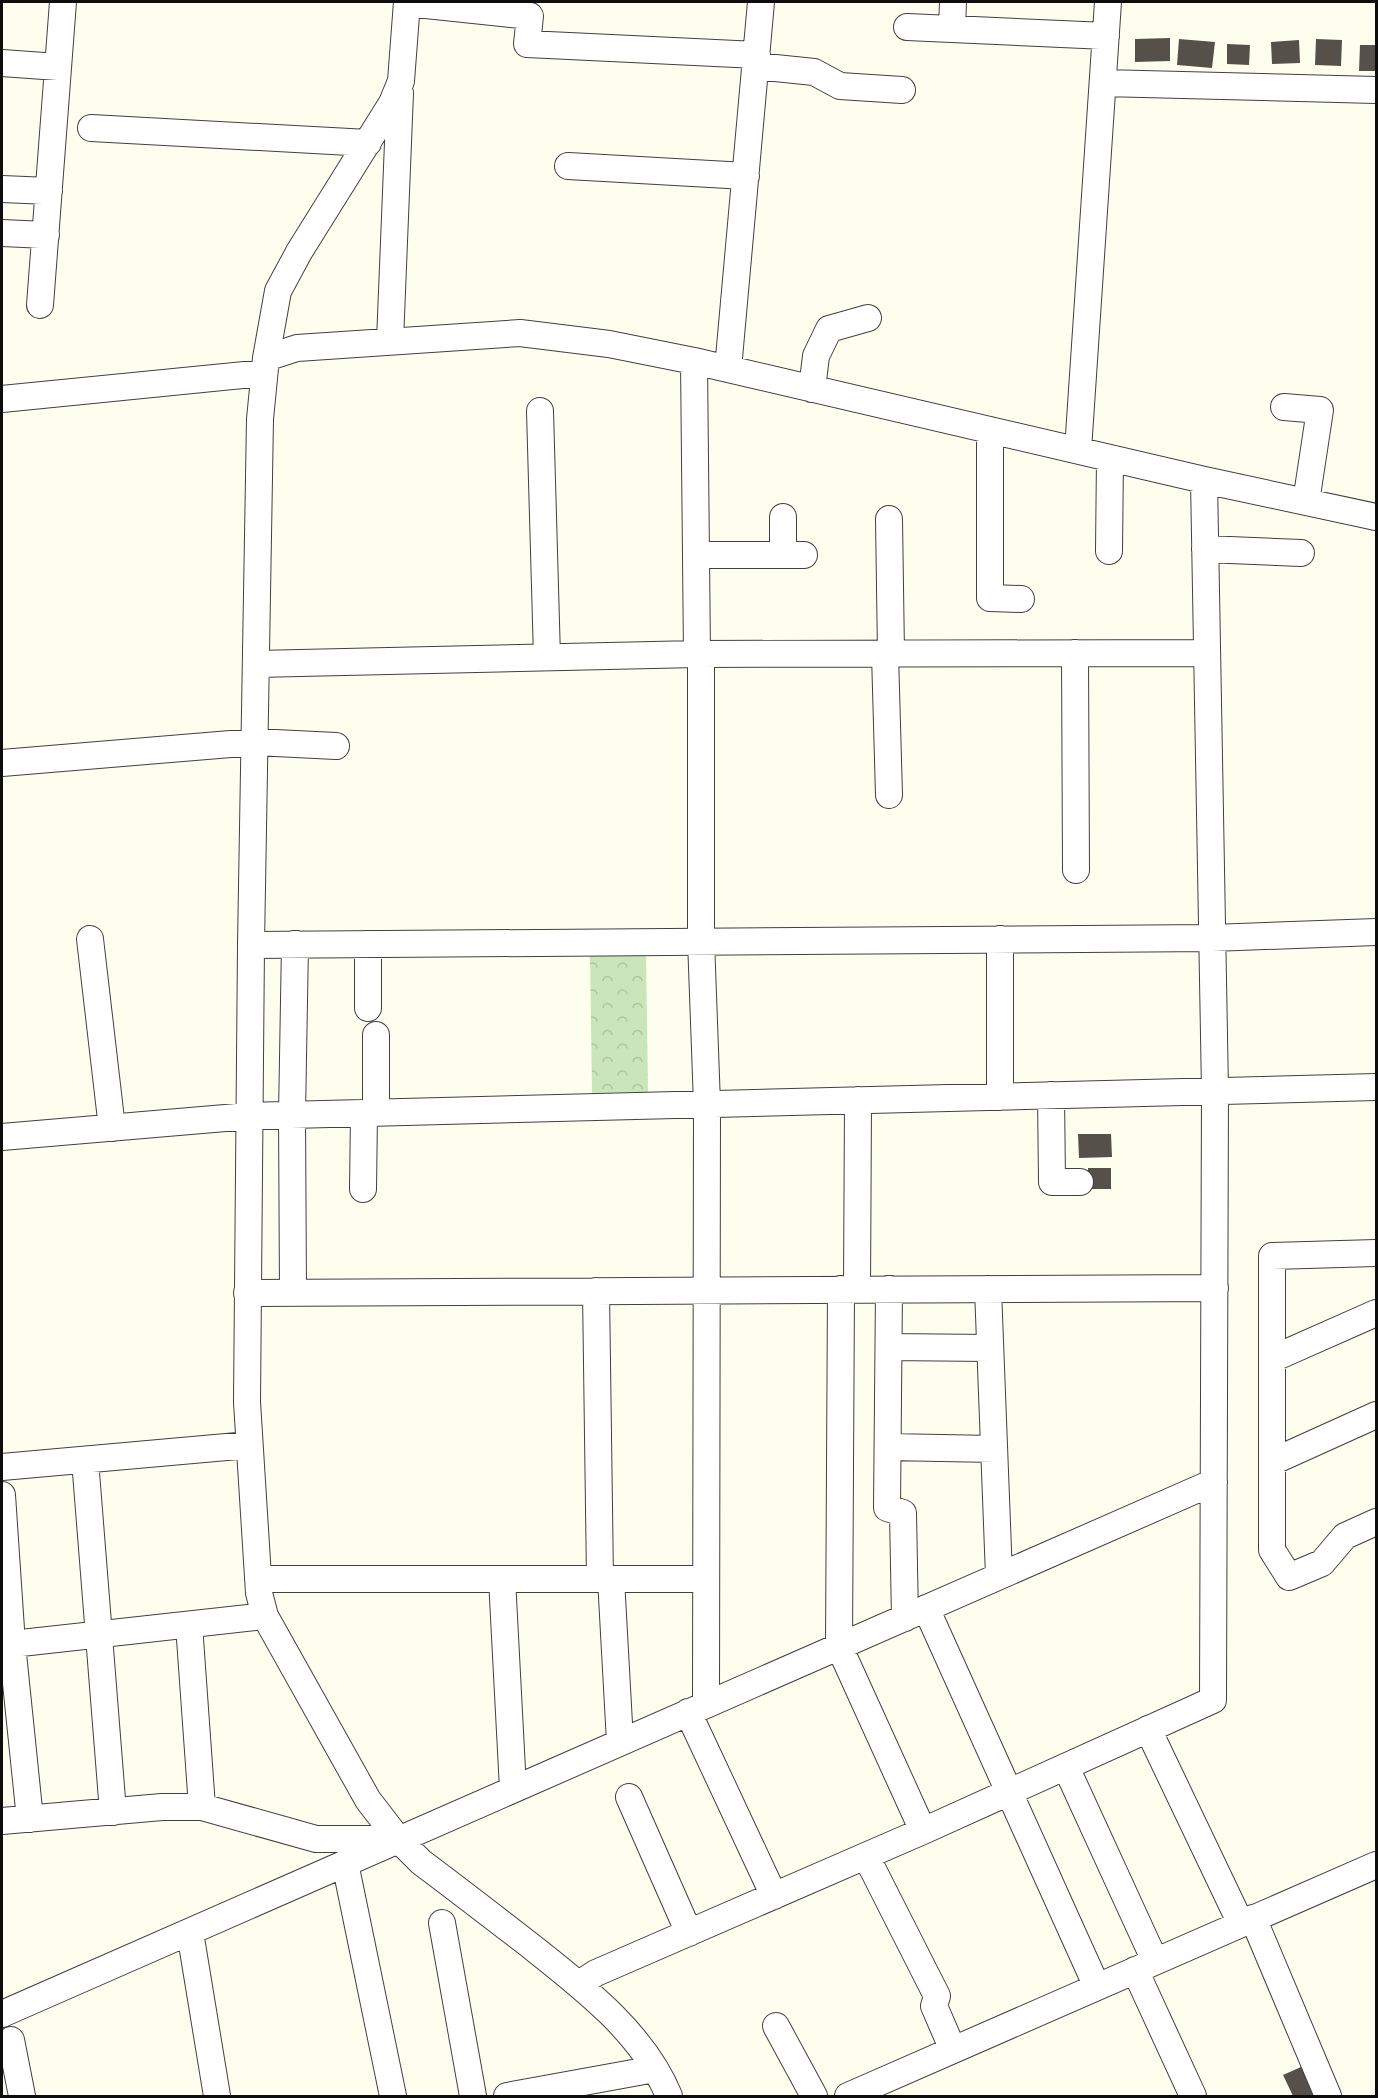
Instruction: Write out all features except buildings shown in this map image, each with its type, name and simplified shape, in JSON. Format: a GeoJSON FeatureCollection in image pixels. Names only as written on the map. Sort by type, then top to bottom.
{"type":"FeatureCollection","features":[{"type":"Feature","properties":{"kind":"street"},"geometry":{"type":"LineString","coordinates":[[40,305],[63,2]]}},
{"type":"Feature","properties":{"kind":"street"},"geometry":{"type":"LineString","coordinates":[[390,341],[401,81],[407,2],[530,16],[527,44],[756,60],[814,72],[840,86],[902,90]]}},
{"type":"Feature","properties":{"kind":"street"},"geometry":{"type":"LineString","coordinates":[[728,369],[761,2]]}},
{"type":"Feature","properties":{"kind":"street"},"geometry":{"type":"LineString","coordinates":[[952,29],[953,2]]}},
{"type":"Feature","properties":{"kind":"street"},"geometry":{"type":"LineString","coordinates":[[1078,450],[1108,2]]}},
{"type":"Feature","properties":{"kind":"street"},"geometry":{"type":"LineString","coordinates":[[907,27],[1106,36]]}},
{"type":"Feature","properties":{"kind":"street"},"geometry":{"type":"LineString","coordinates":[[2,63],[58,67]]}},
{"type":"Feature","properties":{"kind":"street"},"geometry":{"type":"LineString","coordinates":[[401,81],[392,103],[299,252],[278,291],[265,365],[260,419],[251,945],[247,1402],[259,1593],[265,1616],[368,1800],[398,1839],[421,1862],[579,1984],[626,2031],[664,2082],[669,2097]]}},
{"type":"Feature","properties":{"kind":"street"},"geometry":{"type":"LineString","coordinates":[[1103,83],[1377,90]]}},
{"type":"Feature","properties":{"kind":"street"},"geometry":{"type":"LineString","coordinates":[[91,128],[368,142]]}},
{"type":"Feature","properties":{"kind":"street"},"geometry":{"type":"LineString","coordinates":[[568,166],[746,176]]}},
{"type":"Feature","properties":{"kind":"street"},"geometry":{"type":"LineString","coordinates":[[2,189],[49,191]]}},
{"type":"Feature","properties":{"kind":"street"},"geometry":{"type":"LineString","coordinates":[[2,233],[46,235]]}},
{"type":"Feature","properties":{"kind":"street"},"geometry":{"type":"LineString","coordinates":[[812,389],[816,356],[829,329],[868,318]]}},
{"type":"Feature","properties":{"kind":"street"},"geometry":{"type":"LineString","coordinates":[[2,399],[265,365],[297,348],[520,333],[609,344],[694,361],[1204,480],[1377,517]]}},
{"type":"Feature","properties":{"kind":"street"},"geometry":{"type":"LineString","coordinates":[[694,361],[701,940],[707,1104],[706,1579],[697,1708],[774,1896]]}},
{"type":"Feature","properties":{"kind":"street"},"geometry":{"type":"LineString","coordinates":[[1284,407],[1320,410],[1306,502]]}},
{"type":"Feature","properties":{"kind":"street"},"geometry":{"type":"LineString","coordinates":[[540,411],[547,657]]}},
{"type":"Feature","properties":{"kind":"street"},"geometry":{"type":"LineString","coordinates":[[990,430],[990,598],[1021,599]]}},
{"type":"Feature","properties":{"kind":"street"},"geometry":{"type":"LineString","coordinates":[[1109,551],[1110,458]]}},
{"type":"Feature","properties":{"kind":"street"},"geometry":{"type":"LineString","coordinates":[[579,1984],[596,1973],[923,1831],[1213,1700],[1215,1091],[1204,480]]}},
{"type":"Feature","properties":{"kind":"street"},"geometry":{"type":"LineString","coordinates":[[696,555],[793,555],[783,517]]}},
{"type":"Feature","properties":{"kind":"street"},"geometry":{"type":"LineString","coordinates":[[889,519],[889,795]]}},
{"type":"Feature","properties":{"kind":"street"},"geometry":{"type":"LineString","coordinates":[[1205,549],[1301,554]]}},
{"type":"Feature","properties":{"kind":"street"},"geometry":{"type":"LineString","coordinates":[[1075,653],[1076,870]]}},
{"type":"Feature","properties":{"kind":"street"},"geometry":{"type":"LineString","coordinates":[[256,664],[699,654],[1207,653]]}},
{"type":"Feature","properties":{"kind":"street"},"geometry":{"type":"LineString","coordinates":[[2,763],[255,742],[336,746]]}},
{"type":"Feature","properties":{"kind":"street"},"geometry":{"type":"LineString","coordinates":[[251,945],[1212,938],[1377,932]]}},
{"type":"Feature","properties":{"kind":"street"},"geometry":{"type":"LineString","coordinates":[[90,939],[111,1128]]}},
{"type":"Feature","properties":{"kind":"street"},"geometry":{"type":"LineString","coordinates":[[1000,939],[1000,1097]]}},
{"type":"Feature","properties":{"kind":"street"},"geometry":{"type":"LineString","coordinates":[[293,1293],[292,1115],[295,944]]}},
{"type":"Feature","properties":{"kind":"street"},"geometry":{"type":"LineString","coordinates":[[368,944],[368,1008]]}},
{"type":"Feature","properties":{"kind":"street"},"geometry":{"type":"LineString","coordinates":[[363,1189],[376,1035]]}},
{"type":"Feature","properties":{"kind":"street"},"geometry":{"type":"LineString","coordinates":[[2,1137],[249,1116],[1377,1087]]}},
{"type":"Feature","properties":{"kind":"street"},"geometry":{"type":"LineString","coordinates":[[1051,1095],[1052,1182],[1080,1182]]}},
{"type":"Feature","properties":{"kind":"street"},"geometry":{"type":"LineString","coordinates":[[858,1100],[849,1289],[839,1646],[923,1831]]}},
{"type":"Feature","properties":{"kind":"street"},"geometry":{"type":"LineString","coordinates":[[1377,1253],[1272,1256],[1272,1550],[1289,1577],[1322,1563],[1344,1536],[1377,1522]]}},
{"type":"Feature","properties":{"kind":"street"},"geometry":{"type":"LineString","coordinates":[[248,1293],[1215,1288]]}},
{"type":"Feature","properties":{"kind":"street"},"geometry":{"type":"LineString","coordinates":[[889,1289],[887,1508],[903,1513],[915,1613],[1010,1792],[1097,1987]]}},
{"type":"Feature","properties":{"kind":"street"},"geometry":{"type":"LineString","coordinates":[[988,1289],[999,1576]]}},
{"type":"Feature","properties":{"kind":"street"},"geometry":{"type":"LineString","coordinates":[[596,1291],[605,1579],[620,1742]]}},
{"type":"Feature","properties":{"kind":"street"},"geometry":{"type":"LineString","coordinates":[[1272,1359],[1377,1313]]}},
{"type":"Feature","properties":{"kind":"street"},"geometry":{"type":"LineString","coordinates":[[889,1347],[990,1348]]}},
{"type":"Feature","properties":{"kind":"street"},"geometry":{"type":"LineString","coordinates":[[1272,1462],[1377,1415]]}},
{"type":"Feature","properties":{"kind":"street"},"geometry":{"type":"LineString","coordinates":[[2,1467],[249,1445]]}},
{"type":"Feature","properties":{"kind":"street"},"geometry":{"type":"LineString","coordinates":[[888,1447],[994,1449]]}},
{"type":"Feature","properties":{"kind":"street"},"geometry":{"type":"LineString","coordinates":[[85,1460],[113,1812]]}},
{"type":"Feature","properties":{"kind":"street"},"geometry":{"type":"LineString","coordinates":[[2,2014],[1214,1482]]}},
{"type":"Feature","properties":{"kind":"street"},"geometry":{"type":"LineString","coordinates":[[2,1495],[12,1644],[30,1819]]}},
{"type":"Feature","properties":{"kind":"street"},"geometry":{"type":"LineString","coordinates":[[258,1579],[706,1579]]}},
{"type":"Feature","properties":{"kind":"street"},"geometry":{"type":"LineString","coordinates":[[502,1579],[513,1789]]}},
{"type":"Feature","properties":{"kind":"street"},"geometry":{"type":"LineString","coordinates":[[12,1644],[265,1616]]}},
{"type":"Feature","properties":{"kind":"street"},"geometry":{"type":"LineString","coordinates":[[189,1624],[202,1807]]}},
{"type":"Feature","properties":{"kind":"street"},"geometry":{"type":"LineString","coordinates":[[1148,1729],[1247,1921],[1328,2097]]}},
{"type":"Feature","properties":{"kind":"street"},"geometry":{"type":"LineString","coordinates":[[1066,1767],[1145,1966],[1193,2097]]}},
{"type":"Feature","properties":{"kind":"street"},"geometry":{"type":"LineString","coordinates":[[629,1797],[689,1933]]}},
{"type":"Feature","properties":{"kind":"street"},"geometry":{"type":"LineString","coordinates":[[2,1821],[162,1807],[202,1807],[316,1839],[398,1839]]}},
{"type":"Feature","properties":{"kind":"street"},"geometry":{"type":"LineString","coordinates":[[866,1856],[937,1996],[934,2006],[952,2050]]}},
{"type":"Feature","properties":{"kind":"street"},"geometry":{"type":"LineString","coordinates":[[345,1863],[393,2097]]}},
{"type":"Feature","properties":{"kind":"street"},"geometry":{"type":"LineString","coordinates":[[848,2097],[1377,1865]]}},
{"type":"Feature","properties":{"kind":"street"},"geometry":{"type":"LineString","coordinates":[[442,1923],[473,2097]]}},
{"type":"Feature","properties":{"kind":"street"},"geometry":{"type":"LineString","coordinates":[[190,1932],[217,2097]]}},
{"type":"Feature","properties":{"kind":"street"},"geometry":{"type":"LineString","coordinates":[[776,2026],[814,2097]]}},
{"type":"Feature","properties":{"kind":"street"},"geometry":{"type":"LineString","coordinates":[[11,2040],[22,2097]]}},
{"type":"Feature","properties":{"kind":"street"},"geometry":{"type":"LineString","coordinates":[[507,2097],[655,2070]]}},
{"type":"Feature","properties":{"kind":"green space"},"geometry":{"type":"Polygon","coordinates":[[[646,951],[648,1092],[592,1093],[590,952],[646,951]]]}}]}
